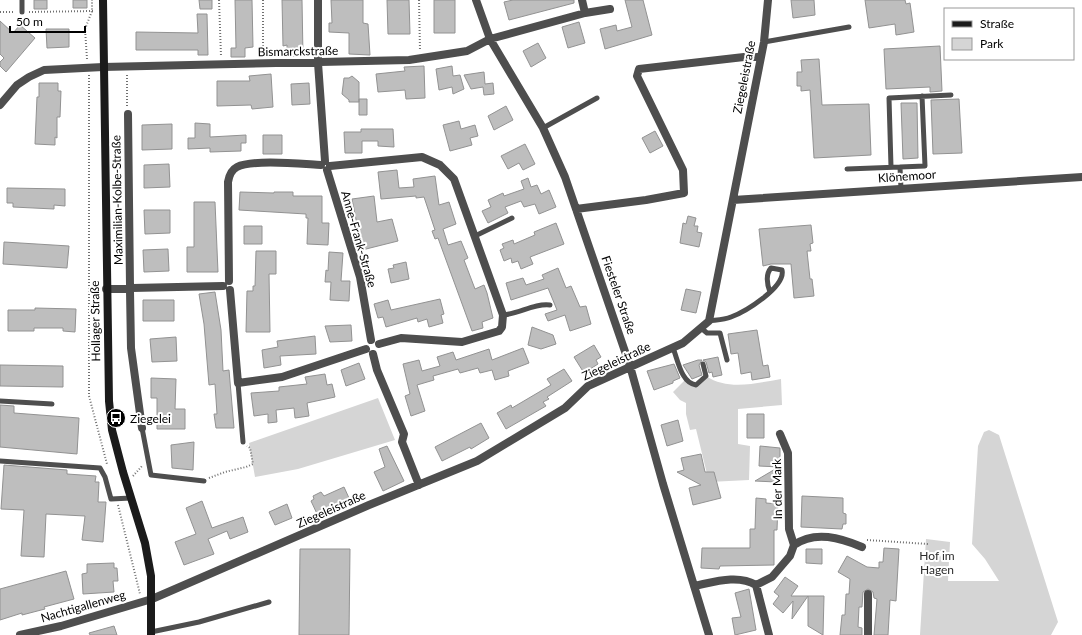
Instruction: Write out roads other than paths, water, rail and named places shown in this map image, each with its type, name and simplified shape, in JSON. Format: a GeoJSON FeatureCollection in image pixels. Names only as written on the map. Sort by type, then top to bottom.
{"type":"FeatureCollection","features":[{"type":"Feature","properties":{"kind":"main road","name":"Hollager Straße"},"geometry":{"type":"LineString","coordinates":[[103,0],[106,289],[111,418],[112,430],[145,543],[151,576],[151,633]]}},
{"type":"Feature","properties":{"kind":"street","name":"Anne-Frank-Straße"},"geometry":{"type":"LineString","coordinates":[[318,0],[318,63],[325,165],[360,277],[371,340]]}},
{"type":"Feature","properties":{"kind":"street","name":"Fiesteler Straße"},"geometry":{"type":"LineString","coordinates":[[476,0],[490,39],[543,128],[565,177],[630,366],[663,484],[709,635]]}},
{"type":"Feature","properties":{"kind":"street"},"geometry":{"type":"LineString","coordinates":[[582,0],[585,12]]}},
{"type":"Feature","properties":{"kind":"street","name":"Ziegeleistraße"},"geometry":{"type":"LineString","coordinates":[[152,599],[369,505],[476,461],[565,408],[588,386],[630,366],[683,344],[709,321],[764,42],[768,0]]}},
{"type":"Feature","properties":{"kind":"street","name":"Bismarckstraße"},"geometry":{"type":"LineString","coordinates":[[0,105],[17,85],[29,76],[44,70],[103,67],[318,63],[420,59],[467,51],[490,39],[585,12],[610,9]]}},
{"type":"Feature","properties":{"kind":"street"},"geometry":{"type":"LineString","coordinates":[[576,209],[646,200],[684,193],[683,170],[637,76],[638,69],[744,57],[761,57]]}},
{"type":"Feature","properties":{"kind":"street","name":"Maximilian-Kolbe-Straße"},"geometry":{"type":"LineString","coordinates":[[128,114],[132,348],[142,428]]}},
{"type":"Feature","properties":{"kind":"street"},"geometry":{"type":"LineString","coordinates":[[366,349],[282,377],[238,383],[227,286],[228,182],[230,174],[237,167],[261,164],[325,165],[422,157],[440,165],[454,179],[504,315],[502,326],[499,332],[462,342],[400,338],[379,344]]}},
{"type":"Feature","properties":{"kind":"street","name":"Klönemoor"},"geometry":{"type":"LineString","coordinates":[[734,200],[1082,177]]}},
{"type":"Feature","properties":{"kind":"street"},"geometry":{"type":"LineString","coordinates":[[106,289],[227,286]]}},
{"type":"Feature","properties":{"kind":"street"},"geometry":{"type":"LineString","coordinates":[[366,349],[366,344],[371,340],[375,340],[379,344],[379,350],[373,354]]}},
{"type":"Feature","properties":{"kind":"street"},"geometry":{"type":"LineString","coordinates":[[366,349],[368,352],[373,354]]}},
{"type":"Feature","properties":{"kind":"street"},"geometry":{"type":"LineString","coordinates":[[373,354],[377,370],[404,434],[402,442],[419,485]]}},
{"type":"Feature","properties":{"kind":"street","name":"In der Mark"},"geometry":{"type":"LineString","coordinates":[[780,434],[788,452],[789,529],[794,544]]}},
{"type":"Feature","properties":{"kind":"street"},"geometry":{"type":"LineString","coordinates":[[756,585],[772,578],[790,556],[794,544],[804,538],[827,537],[863,543]]}},
{"type":"Feature","properties":{"kind":"street"},"geometry":{"type":"LineString","coordinates":[[694,586],[733,580],[750,581],[756,585],[769,635]]}},
{"type":"Feature","properties":{"kind":"street"},"geometry":{"type":"LineString","coordinates":[[868,594],[868,635]]}},
{"type":"Feature","properties":{"kind":"street","name":"Nachtigallenweg"},"geometry":{"type":"LineString","coordinates":[[20,635],[61,626],[152,599]]}},
{"type":"Feature","properties":{"kind":"lane"},"geometry":{"type":"LineString","coordinates":[[22,0],[22,12]]}},
{"type":"Feature","properties":{"kind":"lane"},"geometry":{"type":"LineString","coordinates":[[764,42],[849,27]]}},
{"type":"Feature","properties":{"kind":"lane"},"geometry":{"type":"LineString","coordinates":[[891,167],[889,98],[951,95]]}},
{"type":"Feature","properties":{"kind":"lane"},"geometry":{"type":"LineString","coordinates":[[847,169],[925,166],[922,96]]}},
{"type":"Feature","properties":{"kind":"lane"},"geometry":{"type":"LineString","coordinates":[[543,128],[597,98]]}},
{"type":"Feature","properties":{"kind":"lane"},"geometry":{"type":"LineString","coordinates":[[900,167],[900,189]]}},
{"type":"Feature","properties":{"kind":"lane"},"geometry":{"type":"LineString","coordinates":[[475,236],[512,218]]}},
{"type":"Feature","properties":{"kind":"lane"},"geometry":{"type":"LineString","coordinates":[[709,321],[726,319],[740,314],[770,292]]}},
{"type":"Feature","properties":{"kind":"lane"},"geometry":{"type":"LineString","coordinates":[[504,315],[513,315],[540,305],[550,305]]}},
{"type":"Feature","properties":{"kind":"lane"},"geometry":{"type":"LineString","coordinates":[[701,328],[707,333],[720,333],[727,360]]}},
{"type":"Feature","properties":{"kind":"lane"},"geometry":{"type":"LineString","coordinates":[[673,348],[685,380],[688,383],[696,385],[704,380],[706,376],[703,364]]}},
{"type":"Feature","properties":{"kind":"lane"},"geometry":{"type":"LineString","coordinates":[[238,383],[243,442]]}},
{"type":"Feature","properties":{"kind":"lane"},"geometry":{"type":"LineString","coordinates":[[0,401],[52,404]]}},
{"type":"Feature","properties":{"kind":"lane"},"geometry":{"type":"LineString","coordinates":[[142,428],[151,475],[204,480]]}},
{"type":"Feature","properties":{"kind":"lane"},"geometry":{"type":"LineString","coordinates":[[0,461],[100,468],[105,477],[111,499],[131,498]]}},
{"type":"Feature","properties":{"kind":"lane"},"geometry":{"type":"LineString","coordinates":[[151,633],[199,622],[269,602]]}},
{"type":"Feature","properties":{"kind":"place","name":"Ziegelei"},"geometry":{"type":"Point","coordinates":[116,418]}},
{"type":"Feature","properties":{"kind":"park label","name":"Hof im Hagen"},"geometry":{"type":"Point","coordinates":[937,562]}}]}
